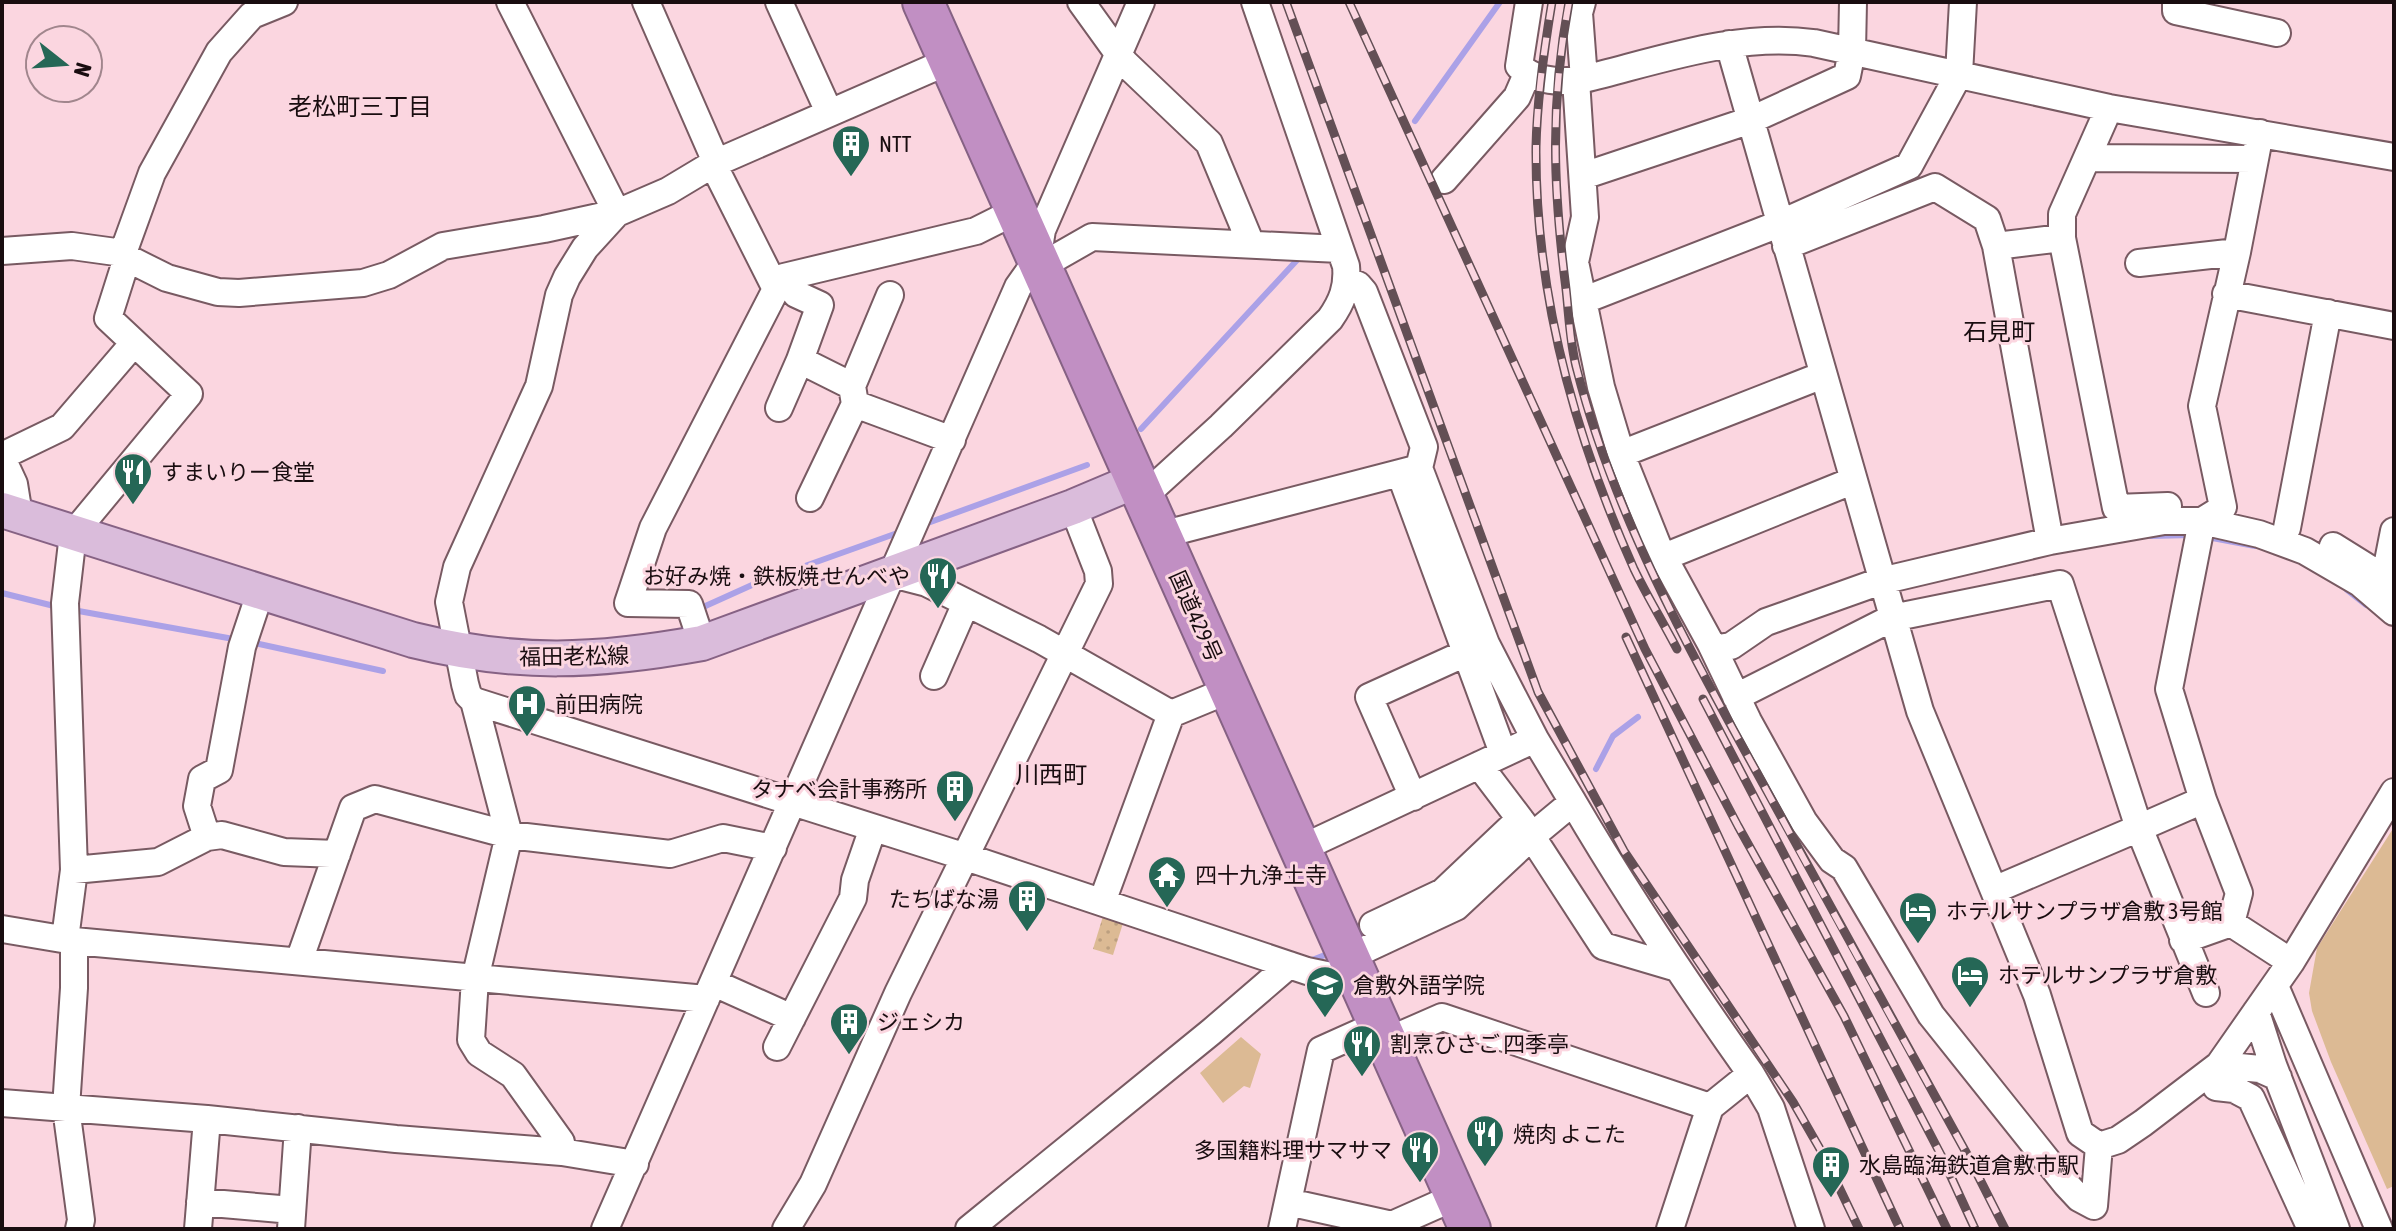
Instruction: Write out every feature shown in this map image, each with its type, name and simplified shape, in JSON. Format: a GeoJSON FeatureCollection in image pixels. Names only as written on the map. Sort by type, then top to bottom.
{"type":"FeatureCollection","features":[{"type":"Feature","properties":{"kind":"highway","name":"国道429号"},"geometry":{"type":"LineString","coordinates":[[923,2],[1229,690],[1302,848],[1353,948],[1383,1032],[1463,1213]]}},
{"type":"Feature","properties":{"kind":"main road","name":"福田老松線"},"geometry":{"type":"LineString","coordinates":[[10,512],[413,640],[458,651],[559,660],[639,655],[702,643],[1073,507],[1140,488]]}},
{"type":"Feature","properties":{"kind":"street"},"geometry":{"type":"LineString","coordinates":[[79,1229],[81,1220],[66,1108],[74,988],[69,940],[74,870],[65,608],[73,534],[189,394],[108,318],[152,173],[219,52],[252,15],[284,2]]}},
{"type":"Feature","properties":{"kind":"street"},"geometry":{"type":"LineString","coordinates":[[510,2],[617,213]]}},
{"type":"Feature","properties":{"kind":"street"},"geometry":{"type":"LineString","coordinates":[[646,2],[714,163],[786,292],[820,305],[779,408]]}},
{"type":"Feature","properties":{"kind":"street"},"geometry":{"type":"LineString","coordinates":[[779,2],[829,112]]}},
{"type":"Feature","properties":{"kind":"street"},"geometry":{"type":"LineString","coordinates":[[1081,2],[1119,55],[1209,143],[1251,244]]}},
{"type":"Feature","properties":{"kind":"street"},"geometry":{"type":"LineString","coordinates":[[605,1229],[1018,287],[1037,260],[1042,230],[1141,2]]}},
{"type":"Feature","properties":{"kind":"street"},"geometry":{"type":"LineString","coordinates":[[1140,488],[1221,426],[1330,319],[1341,302],[1347,281],[1340,249],[1255,2]]}},
{"type":"Feature","properties":{"kind":"street"},"geometry":{"type":"LineString","coordinates":[[1529,2],[1519,66],[1527,74],[1565,82],[1729,44],[1784,38],[2109,108],[2394,157]]}},
{"type":"Feature","properties":{"kind":"street"},"geometry":{"type":"LineString","coordinates":[[1582,2],[1579,13],[1580,79],[1573,119],[1583,176],[1585,217],[1575,262],[1601,387],[1621,454],[1664,557],[1804,822],[1832,860],[1844,868],[1931,1015],[2094,1218]]}},
{"type":"Feature","properties":{"kind":"street"},"geometry":{"type":"LineString","coordinates":[[1583,176],[1751,120],[1847,76],[1852,51],[1853,2]]}},
{"type":"Feature","properties":{"kind":"street"},"geometry":{"type":"LineString","coordinates":[[1782,235],[1909,166],[1959,74],[1963,2]]}},
{"type":"Feature","properties":{"kind":"street"},"geometry":{"type":"LineString","coordinates":[[2176,2],[2176,11],[2277,33]]}},
{"type":"Feature","properties":{"kind":"street"},"geometry":{"type":"LineString","coordinates":[[1729,44],[1920,711],[2037,995],[2080,1133],[2099,1146]]}},
{"type":"Feature","properties":{"kind":"street"},"geometry":{"type":"LineString","coordinates":[[2,251],[72,246],[125,256],[167,278],[218,292],[363,283],[389,275],[443,246],[617,213],[668,191],[714,163],[949,61]]}},
{"type":"Feature","properties":{"kind":"street"},"geometry":{"type":"LineString","coordinates":[[1444,180],[1517,97],[1527,74]]}},
{"type":"Feature","properties":{"kind":"street"},"geometry":{"type":"LineString","coordinates":[[2109,108],[2062,214],[2062,238],[2116,508],[2162,506],[2206,525],[2259,534],[2305,551],[2360,583],[2394,612]]}},
{"type":"Feature","properties":{"kind":"street"},"geometry":{"type":"LineString","coordinates":[[2231,923],[2239,893],[2203,800],[2169,689],[2206,525],[2202,406],[2260,133]]}},
{"type":"Feature","properties":{"kind":"street"},"geometry":{"type":"LineString","coordinates":[[2087,158],[2254,159]]}},
{"type":"Feature","properties":{"kind":"street"},"geometry":{"type":"LineString","coordinates":[[1582,301],[1935,187],[1987,219],[1996,246],[2050,541]]}},
{"type":"Feature","properties":{"kind":"street"},"geometry":{"type":"LineString","coordinates":[[702,643],[689,604],[628,603],[653,528],[786,292],[784,277],[976,231],[1016,211]]}},
{"type":"Feature","properties":{"kind":"street"},"geometry":{"type":"LineString","coordinates":[[617,213],[585,248],[567,277],[559,295],[539,386],[457,567],[449,602],[468,695],[474,701],[1331,976],[1340,975],[1353,948],[1443,892],[1526,827],[1573,802]]}},
{"type":"Feature","properties":{"kind":"street"},"geometry":{"type":"LineString","coordinates":[[1037,260],[1057,257],[1092,237],[1340,249]]}},
{"type":"Feature","properties":{"kind":"street"},"geometry":{"type":"LineString","coordinates":[[1996,246],[2062,238]]}},
{"type":"Feature","properties":{"kind":"street"},"geometry":{"type":"LineString","coordinates":[[2139,263],[2237,252]]}},
{"type":"Feature","properties":{"kind":"street"},"geometry":{"type":"LineString","coordinates":[[1161,535],[1410,470],[1424,447],[1364,292],[1358,285],[1347,281]]}},
{"type":"Feature","properties":{"kind":"street"},"geometry":{"type":"LineString","coordinates":[[2226,294],[2394,326]]}},
{"type":"Feature","properties":{"kind":"street"},"geometry":{"type":"LineString","coordinates":[[810,498],[854,395],[890,295]]}},
{"type":"Feature","properties":{"kind":"street"},"geometry":{"type":"LineString","coordinates":[[2287,528],[2328,313]]}},
{"type":"Feature","properties":{"kind":"street"},"geometry":{"type":"LineString","coordinates":[[10,512],[14,484],[2,457],[62,427],[134,343]]}},
{"type":"Feature","properties":{"kind":"street"},"geometry":{"type":"LineString","coordinates":[[800,360],[854,395],[952,440]]}},
{"type":"Feature","properties":{"kind":"street"},"geometry":{"type":"LineString","coordinates":[[1621,454],[1823,375]]}},
{"type":"Feature","properties":{"kind":"street"},"geometry":{"type":"LineString","coordinates":[[1410,470],[1476,648],[1503,753]]}},
{"type":"Feature","properties":{"kind":"street"},"geometry":{"type":"LineString","coordinates":[[1664,557],[1852,481]]}},
{"type":"Feature","properties":{"kind":"street"},"geometry":{"type":"LineString","coordinates":[[786,1229],[813,1184],[898,993],[1099,584],[1098,571],[1073,507]]}},
{"type":"Feature","properties":{"kind":"street"},"geometry":{"type":"LineString","coordinates":[[1711,644],[1718,648],[1731,646],[1766,622],[1881,581],[2050,541],[2164,521],[2287,528],[2329,544],[2390,581],[2394,531]]}},
{"type":"Feature","properties":{"kind":"street"},"geometry":{"type":"LineString","coordinates":[[892,574],[927,583],[1066,654],[1171,714]]}},
{"type":"Feature","properties":{"kind":"street"},"geometry":{"type":"LineString","coordinates":[[1736,697],[1892,618],[2060,584],[2139,828],[2206,993]]}},
{"type":"Feature","properties":{"kind":"street"},"geometry":{"type":"LineString","coordinates":[[207,837],[197,806],[199,792],[202,779],[219,770],[244,642],[260,593]]}},
{"type":"Feature","properties":{"kind":"street"},"geometry":{"type":"LineString","coordinates":[[934,676],[966,603]]}},
{"type":"Feature","properties":{"kind":"street"},"geometry":{"type":"LineString","coordinates":[[1476,648],[1674,967],[1751,1074],[1771,1108],[1807,1216]]}},
{"type":"Feature","properties":{"kind":"street"},"geometry":{"type":"LineString","coordinates":[[1413,797],[1369,697],[1476,648]]}},
{"type":"Feature","properties":{"kind":"street"},"geometry":{"type":"LineString","coordinates":[[1102,902],[1171,714],[1229,690]]}},
{"type":"Feature","properties":{"kind":"street"},"geometry":{"type":"LineString","coordinates":[[474,701],[509,835],[475,979],[471,1040],[479,1053],[513,1075],[561,1142],[562,1152]]}},
{"type":"Feature","properties":{"kind":"street"},"geometry":{"type":"LineString","coordinates":[[1302,848],[1535,739]]}},
{"type":"Feature","properties":{"kind":"street"},"geometry":{"type":"LineString","coordinates":[[1479,765],[1526,827],[1603,946],[1674,967]]}},
{"type":"Feature","properties":{"kind":"street"},"geometry":{"type":"LineString","coordinates":[[2218,1076],[2394,792]]}},
{"type":"Feature","properties":{"kind":"street"},"geometry":{"type":"LineString","coordinates":[[299,961],[353,808],[375,799],[509,835],[670,854],[723,838],[773,848]]}},
{"type":"Feature","properties":{"kind":"street"},"geometry":{"type":"LineString","coordinates":[[1994,890],[2203,800]]}},
{"type":"Feature","properties":{"kind":"street"},"geometry":{"type":"LineString","coordinates":[[1353,948],[1456,907],[1526,827]]}},
{"type":"Feature","properties":{"kind":"street"},"geometry":{"type":"LineString","coordinates":[[777,1047],[853,898],[855,880],[873,828]]}},
{"type":"Feature","properties":{"kind":"street"},"geometry":{"type":"LineString","coordinates":[[74,870],[158,862],[207,837],[222,835],[284,852],[337,854]]}},
{"type":"Feature","properties":{"kind":"street"},"geometry":{"type":"LineString","coordinates":[[2231,923],[2291,962]]}},
{"type":"Feature","properties":{"kind":"street"},"geometry":{"type":"LineString","coordinates":[[2183,940],[2231,923]]}},
{"type":"Feature","properties":{"kind":"street"},"geometry":{"type":"LineString","coordinates":[[2,929],[69,940],[475,979],[710,991],[792,1018]]}},
{"type":"Feature","properties":{"kind":"street"},"geometry":{"type":"LineString","coordinates":[[969,1229],[1110,1123],[1211,1032],[1296,967]]}},
{"type":"Feature","properties":{"kind":"street"},"geometry":{"type":"LineString","coordinates":[[2275,986],[2379,1229]]}},
{"type":"Feature","properties":{"kind":"street"},"geometry":{"type":"LineString","coordinates":[[2256,1012],[2336,1229]]}},
{"type":"Feature","properties":{"kind":"street"},"geometry":{"type":"LineString","coordinates":[[1282,1229],[1321,1050],[1383,1032],[1442,1017],[1710,1107]]}},
{"type":"Feature","properties":{"kind":"street"},"geometry":{"type":"LineString","coordinates":[[2099,1146],[2118,1140],[2218,1076],[2260,1069],[2278,1077]]}},
{"type":"Feature","properties":{"kind":"street"},"geometry":{"type":"LineString","coordinates":[[1670,1229],[1710,1107],[1751,1074]]}},
{"type":"Feature","properties":{"kind":"street"},"geometry":{"type":"LineString","coordinates":[[2218,1076],[2251,1098],[2311,1229]]}},
{"type":"Feature","properties":{"kind":"street"},"geometry":{"type":"LineString","coordinates":[[2,1103],[562,1152],[635,1164]]}},
{"type":"Feature","properties":{"kind":"street"},"geometry":{"type":"LineString","coordinates":[[198,1229],[207,1119]]}},
{"type":"Feature","properties":{"kind":"street"},"geometry":{"type":"LineString","coordinates":[[200,1202],[292,1220],[298,1128]]}},
{"type":"Feature","properties":{"kind":"street"},"geometry":{"type":"LineString","coordinates":[[2094,1218],[2099,1146]]}},
{"type":"Feature","properties":{"kind":"street"},"geometry":{"type":"LineString","coordinates":[[1288,1202],[1392,1227],[1463,1213]]}},
{"type":"Feature","properties":{"kind":"street"},"geometry":{"type":"LineString","coordinates":[[1790,1229],[1797,1209],[1807,1216]]}},
{"type":"Feature","properties":{"kind":"shaded area"},"geometry":{"type":"Polygon","coordinates":[[[2394,827],[2394,1186],[2387,1189],[2331,1062],[2312,1011],[2309,993],[2317,948],[2394,827]]]}},
{"type":"Feature","properties":{"kind":"shaded area"},"geometry":{"type":"Polygon","coordinates":[[[1104,913],[1124,920],[1113,955],[1093,949],[1104,913]]]}},
{"type":"Feature","properties":{"kind":"shaded area"},"geometry":{"type":"Polygon","coordinates":[[[1241,1037],[1261,1054],[1250,1088],[1244,1086],[1223,1103],[1200,1073],[1241,1037]]]}},
{"type":"Feature","properties":{"kind":"waterway"},"geometry":{"type":"LineString","coordinates":[[1415,121],[1500,2]]}},
{"type":"Feature","properties":{"kind":"waterway"},"geometry":{"type":"LineString","coordinates":[[1141,429],[1298,259]]}},
{"type":"Feature","properties":{"kind":"waterway"},"geometry":{"type":"LineString","coordinates":[[925,524],[1087,465]]}},
{"type":"Feature","properties":{"kind":"waterway"},"geometry":{"type":"LineString","coordinates":[[701,608],[752,585],[903,531]]}},
{"type":"Feature","properties":{"kind":"waterway"},"geometry":{"type":"LineString","coordinates":[[2151,536],[2192,535]]}},
{"type":"Feature","properties":{"kind":"waterway"},"geometry":{"type":"LineString","coordinates":[[2207,537],[2255,546]]}},
{"type":"Feature","properties":{"kind":"waterway"},"geometry":{"type":"LineString","coordinates":[[2347,590],[2366,605]]}},
{"type":"Feature","properties":{"kind":"waterway"},"geometry":{"type":"LineString","coordinates":[[2,593],[58,607]]}},
{"type":"Feature","properties":{"kind":"waterway"},"geometry":{"type":"LineString","coordinates":[[73,610],[239,640]]}},
{"type":"Feature","properties":{"kind":"waterway"},"geometry":{"type":"LineString","coordinates":[[250,642],[383,671]]}},
{"type":"Feature","properties":{"kind":"waterway"},"geometry":{"type":"LineString","coordinates":[[1596,769],[1613,736],[1638,717]]}},
{"type":"Feature","properties":{"kind":"waterway"},"geometry":{"type":"LineString","coordinates":[[1307,962],[1330,953]]}},
{"type":"Feature","properties":{"kind":"railway"},"geometry":{"type":"LineString","coordinates":[[1286,2],[1538,692],[1624,851],[1793,1102],[1824,1156],[1859,1229]]}},
{"type":"Feature","properties":{"kind":"railway"},"geometry":{"type":"LineString","coordinates":[[1349,2],[1645,649],[1738,826],[1844,1016],[1947,1229]]}},
{"type":"Feature","properties":{"kind":"railway"},"geometry":{"type":"LineString","coordinates":[[1552,2],[1541,74],[1536,147],[1543,256],[1551,309],[1562,363],[1594,468],[1634,569],[1677,649]]}},
{"type":"Feature","properties":{"kind":"railway"},"geometry":{"type":"LineString","coordinates":[[1569,2],[1556,111],[1558,215],[1575,360],[1610,474],[1654,576],[1704,675],[2005,1229]]}},
{"type":"Feature","properties":{"kind":"railway"},"geometry":{"type":"LineString","coordinates":[[1626,637],[1900,1229]]}},
{"type":"Feature","properties":{"kind":"railway"},"geometry":{"type":"LineString","coordinates":[[1703,699],[1941,1155],[1975,1229]]}},
{"type":"Feature","properties":{"kind":"place","name":"NTT"},"geometry":{"type":"Point","coordinates":[851,178]}},
{"type":"Feature","properties":{"kind":"place","name":"すまいりー食堂"},"geometry":{"type":"Point","coordinates":[133,506]}},
{"type":"Feature","properties":{"kind":"place","name":"お好み焼・鉄板焼 せんべや"},"geometry":{"type":"Point","coordinates":[938,610]}},
{"type":"Feature","properties":{"kind":"place","name":"前田病院"},"geometry":{"type":"Point","coordinates":[527,738]}},
{"type":"Feature","properties":{"kind":"place","name":"タナベ会計事務所"},"geometry":{"type":"Point","coordinates":[955,823]}},
{"type":"Feature","properties":{"kind":"place","name":"四十九浄土寺"},"geometry":{"type":"Point","coordinates":[1167,909]}},
{"type":"Feature","properties":{"kind":"place","name":"たちばな湯"},"geometry":{"type":"Point","coordinates":[1027,933]}},
{"type":"Feature","properties":{"kind":"place","name":"ホテルサンプラザ倉敷 3号館"},"geometry":{"type":"Point","coordinates":[1918,945]}},
{"type":"Feature","properties":{"kind":"place","name":"ホテルサンプラザ倉敷"},"geometry":{"type":"Point","coordinates":[1970,1009]}},
{"type":"Feature","properties":{"kind":"place","name":"倉敷外語学院"},"geometry":{"type":"Point","coordinates":[1325,1019]}},
{"type":"Feature","properties":{"kind":"place","name":"ジェシカ"},"geometry":{"type":"Point","coordinates":[849,1056]}},
{"type":"Feature","properties":{"kind":"place","name":"割烹ひさご 四季亭"},"geometry":{"type":"Point","coordinates":[1362,1078]}},
{"type":"Feature","properties":{"kind":"place","name":"焼肉 よこた"},"geometry":{"type":"Point","coordinates":[1485,1168]}},
{"type":"Feature","properties":{"kind":"place","name":"多国籍料理サマサマ"},"geometry":{"type":"Point","coordinates":[1420,1184]}},
{"type":"Feature","properties":{"kind":"place","name":"水島臨海鉄道倉敷市駅"},"geometry":{"type":"Point","coordinates":[1831,1199]}},
{"type":"Feature","properties":{"kind":"district","name":"老松町三丁目"},"geometry":{"type":"Point","coordinates":[360,107]}},
{"type":"Feature","properties":{"kind":"district","name":"石見町"},"geometry":{"type":"Point","coordinates":[1999,332]}},
{"type":"Feature","properties":{"kind":"district","name":"川西町"},"geometry":{"type":"Point","coordinates":[1051,775]}}]}
